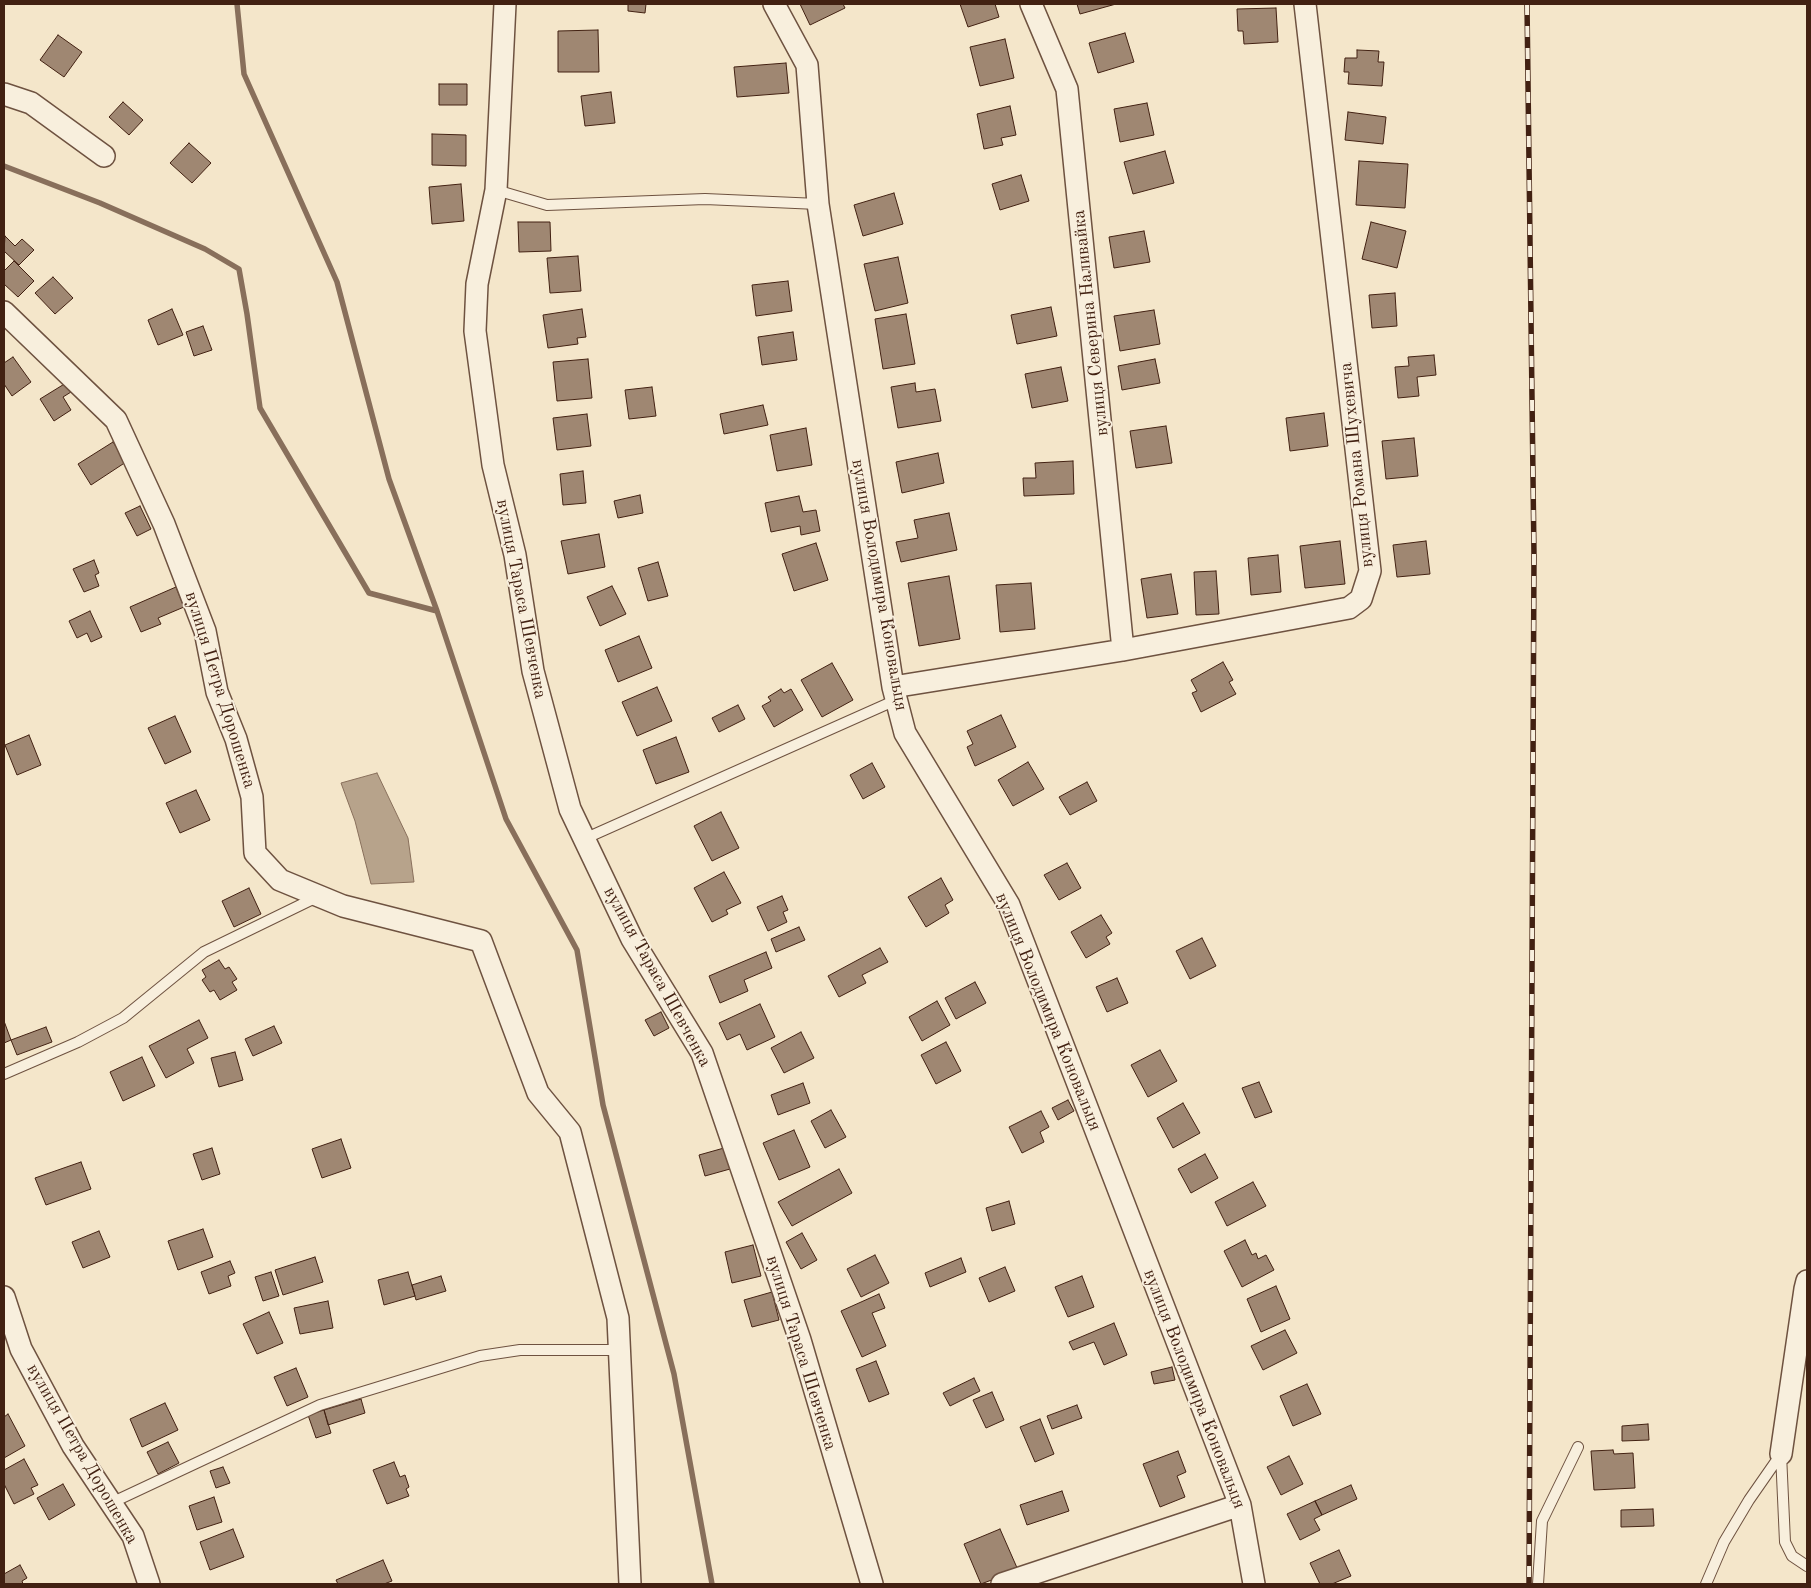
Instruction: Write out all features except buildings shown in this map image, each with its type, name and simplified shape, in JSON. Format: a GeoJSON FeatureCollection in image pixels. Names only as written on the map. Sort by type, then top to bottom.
{"type":"FeatureCollection","features":[{"type":"Feature","properties":{"kind":"street","name":"вулиця Тараса Шевченка"},"geometry":{"type":"LineString","coordinates":[[505,4],[496,190],[477,284],[475,331],[491,456],[515,555],[533,671],[570,809],[632,939],[702,1053],[800,1340],[872,1584]]}},
{"type":"Feature","properties":{"kind":"street","name":"вулиця Володимира Коновальця"},"geometry":{"type":"LineString","coordinates":[[774,4],[807,65],[818,204],[895,693],[905,733],[1009,905],[1240,1505],[1254,1584]]}},
{"type":"Feature","properties":{"kind":"street","name":"вулиця Северина Наливайка"},"geometry":{"type":"LineString","coordinates":[[1031,4],[1067,89],[1123,650]]}},
{"type":"Feature","properties":{"kind":"street","name":"вулиця Романа Шухевича"},"geometry":{"type":"LineString","coordinates":[[895,693],[1348,608],[1361,599],[1370,571],[1306,4]]}},
{"type":"Feature","properties":{"kind":"street"},"geometry":{"type":"LineString","coordinates":[[4,94],[31,103],[104,156]]}},
{"type":"Feature","properties":{"kind":"street","name":"вулиця Петра Дорошенка"},"geometry":{"type":"LineString","coordinates":[[4,312],[116,420],[164,524],[205,631],[217,692],[236,739],[252,797],[255,853],[280,880],[343,906],[481,940],[538,1093],[570,1132],[618,1318],[620,1350]]}},
{"type":"Feature","properties":{"kind":"street"},"geometry":{"type":"LineString","coordinates":[[1781,1454],[1807,1281]]}},
{"type":"Feature","properties":{"kind":"street","name":"вулиця Петра Дорошенка"},"geometry":{"type":"LineString","coordinates":[[4,1297],[20,1349],[73,1446],[133,1536],[149,1584]]}},
{"type":"Feature","properties":{"kind":"street"},"geometry":{"type":"LineString","coordinates":[[620,1350],[630,1584]]}},
{"type":"Feature","properties":{"kind":"street"},"geometry":{"type":"LineString","coordinates":[[1002,1584],[1240,1505]]}},
{"type":"Feature","properties":{"kind":"lane"},"geometry":{"type":"LineString","coordinates":[[496,190],[547,205],[705,199],[818,204]]}},
{"type":"Feature","properties":{"kind":"lane"},"geometry":{"type":"LineString","coordinates":[[584,839],[895,693]]}},
{"type":"Feature","properties":{"kind":"lane"},"geometry":{"type":"LineString","coordinates":[[4,1074],[78,1042],[123,1018],[204,952],[318,896]]}},
{"type":"Feature","properties":{"kind":"lane"},"geometry":{"type":"LineString","coordinates":[[111,1503],[320,1405],[480,1356],[520,1350],[620,1350]]}},
{"type":"Feature","properties":{"kind":"lane"},"geometry":{"type":"LineString","coordinates":[[1538,1584],[1542,1522],[1578,1447]]}},
{"type":"Feature","properties":{"kind":"lane"},"geometry":{"type":"LineString","coordinates":[[1781,1454],[1785,1542],[1792,1556],[1807,1566]]}},
{"type":"Feature","properties":{"kind":"lane"},"geometry":{"type":"LineString","coordinates":[[1706,1584],[1724,1542],[1749,1500],[1781,1454]]}},
{"type":"Feature","properties":{"kind":"shaded area"},"geometry":{"type":"Polygon","coordinates":[[[377,773],[408,838],[414,882],[371,884],[355,821],[341,783],[377,773]]]}},
{"type":"Feature","properties":{"kind":"waterway"},"geometry":{"type":"LineString","coordinates":[[237,4],[244,74],[337,282],[389,479],[437,611]]}},
{"type":"Feature","properties":{"kind":"waterway"},"geometry":{"type":"LineString","coordinates":[[4,166],[100,203],[205,249],[239,269],[260,408],[369,593],[437,611],[506,819],[577,950],[603,1105],[674,1374],[712,1584]]}},
{"type":"Feature","properties":{"kind":"railway"},"geometry":{"type":"LineString","coordinates":[[1527,4],[1534,556],[1529,1584]]}}]}
